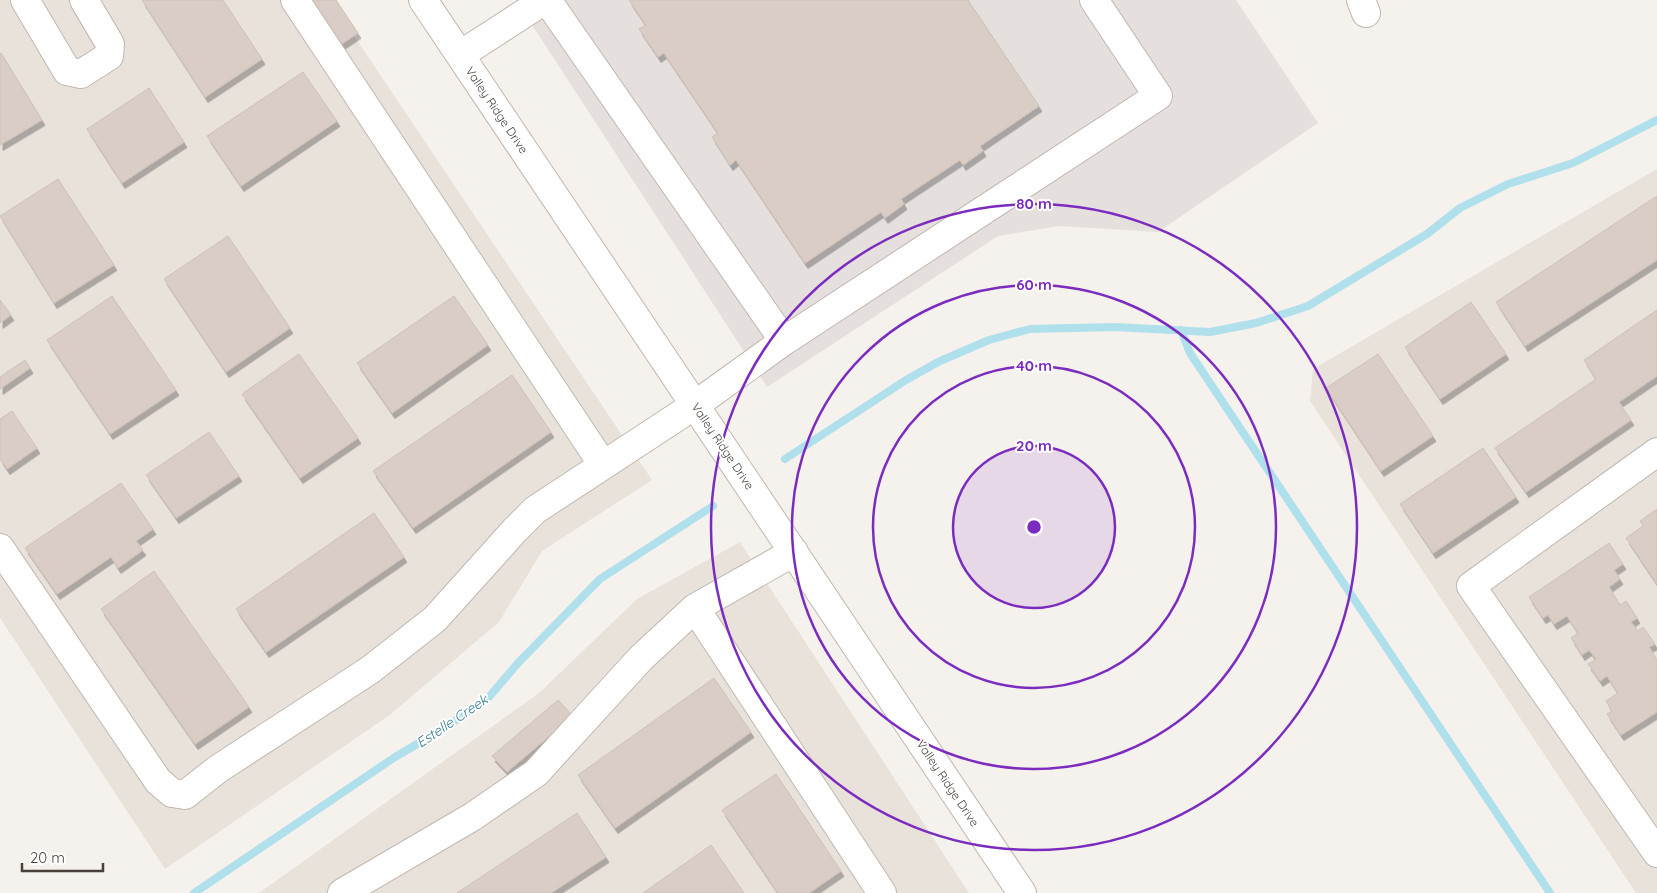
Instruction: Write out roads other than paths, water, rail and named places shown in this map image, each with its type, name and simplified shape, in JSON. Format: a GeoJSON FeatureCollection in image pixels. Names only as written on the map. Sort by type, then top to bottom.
{"type":"FeatureCollection","features":[{"type":"Feature","properties":{"kind":"street"},"geometry":{"type":"LineString","coordinates":[[25,0],[67,71],[81,74],[109,56],[110,44],[84,0]]}},
{"type":"Feature","properties":{"kind":"street"},"geometry":{"type":"LineString","coordinates":[[295,0],[603,465]]}},
{"type":"Feature","properties":{"kind":"street","name":"Valley Ridge Drive"},"geometry":{"type":"LineString","coordinates":[[423,0],[1022,893]]}},
{"type":"Feature","properties":{"kind":"street"},"geometry":{"type":"LineString","coordinates":[[460,55],[546,0],[784,341]]}},
{"type":"Feature","properties":{"kind":"street"},"geometry":{"type":"LineString","coordinates":[[0,548],[158,780],[172,793],[184,795],[218,769],[370,670],[435,620],[508,537],[535,510],[695,404],[784,341],[1158,96],[1094,0]]}},
{"type":"Feature","properties":{"kind":"street"},"geometry":{"type":"LineString","coordinates":[[1657,452],[1471,586],[1657,853]]}},
{"type":"Feature","properties":{"kind":"street"},"geometry":{"type":"LineString","coordinates":[[342,893],[472,817],[536,773],[640,658],[695,608],[794,552]]}},
{"type":"Feature","properties":{"kind":"street"},"geometry":{"type":"LineString","coordinates":[[695,608],[882,893]]}},
{"type":"Feature","properties":{"kind":"waterway"},"geometry":{"type":"LineString","coordinates":[[785,459],[906,380],[940,361],[989,340],[1030,329],[1115,327],[1210,332],[1256,323],[1308,306],[1427,234],[1460,208],[1508,184],[1573,163],[1657,120]]}},
{"type":"Feature","properties":{"kind":"waterway"},"geometry":{"type":"LineString","coordinates":[[1181,330],[1190,353],[1550,893]]}},
{"type":"Feature","properties":{"kind":"waterway","name":"Estelle Creek"},"geometry":{"type":"LineString","coordinates":[[194,893],[395,757],[446,727],[489,697],[518,663],[600,579],[713,506]]}}]}
